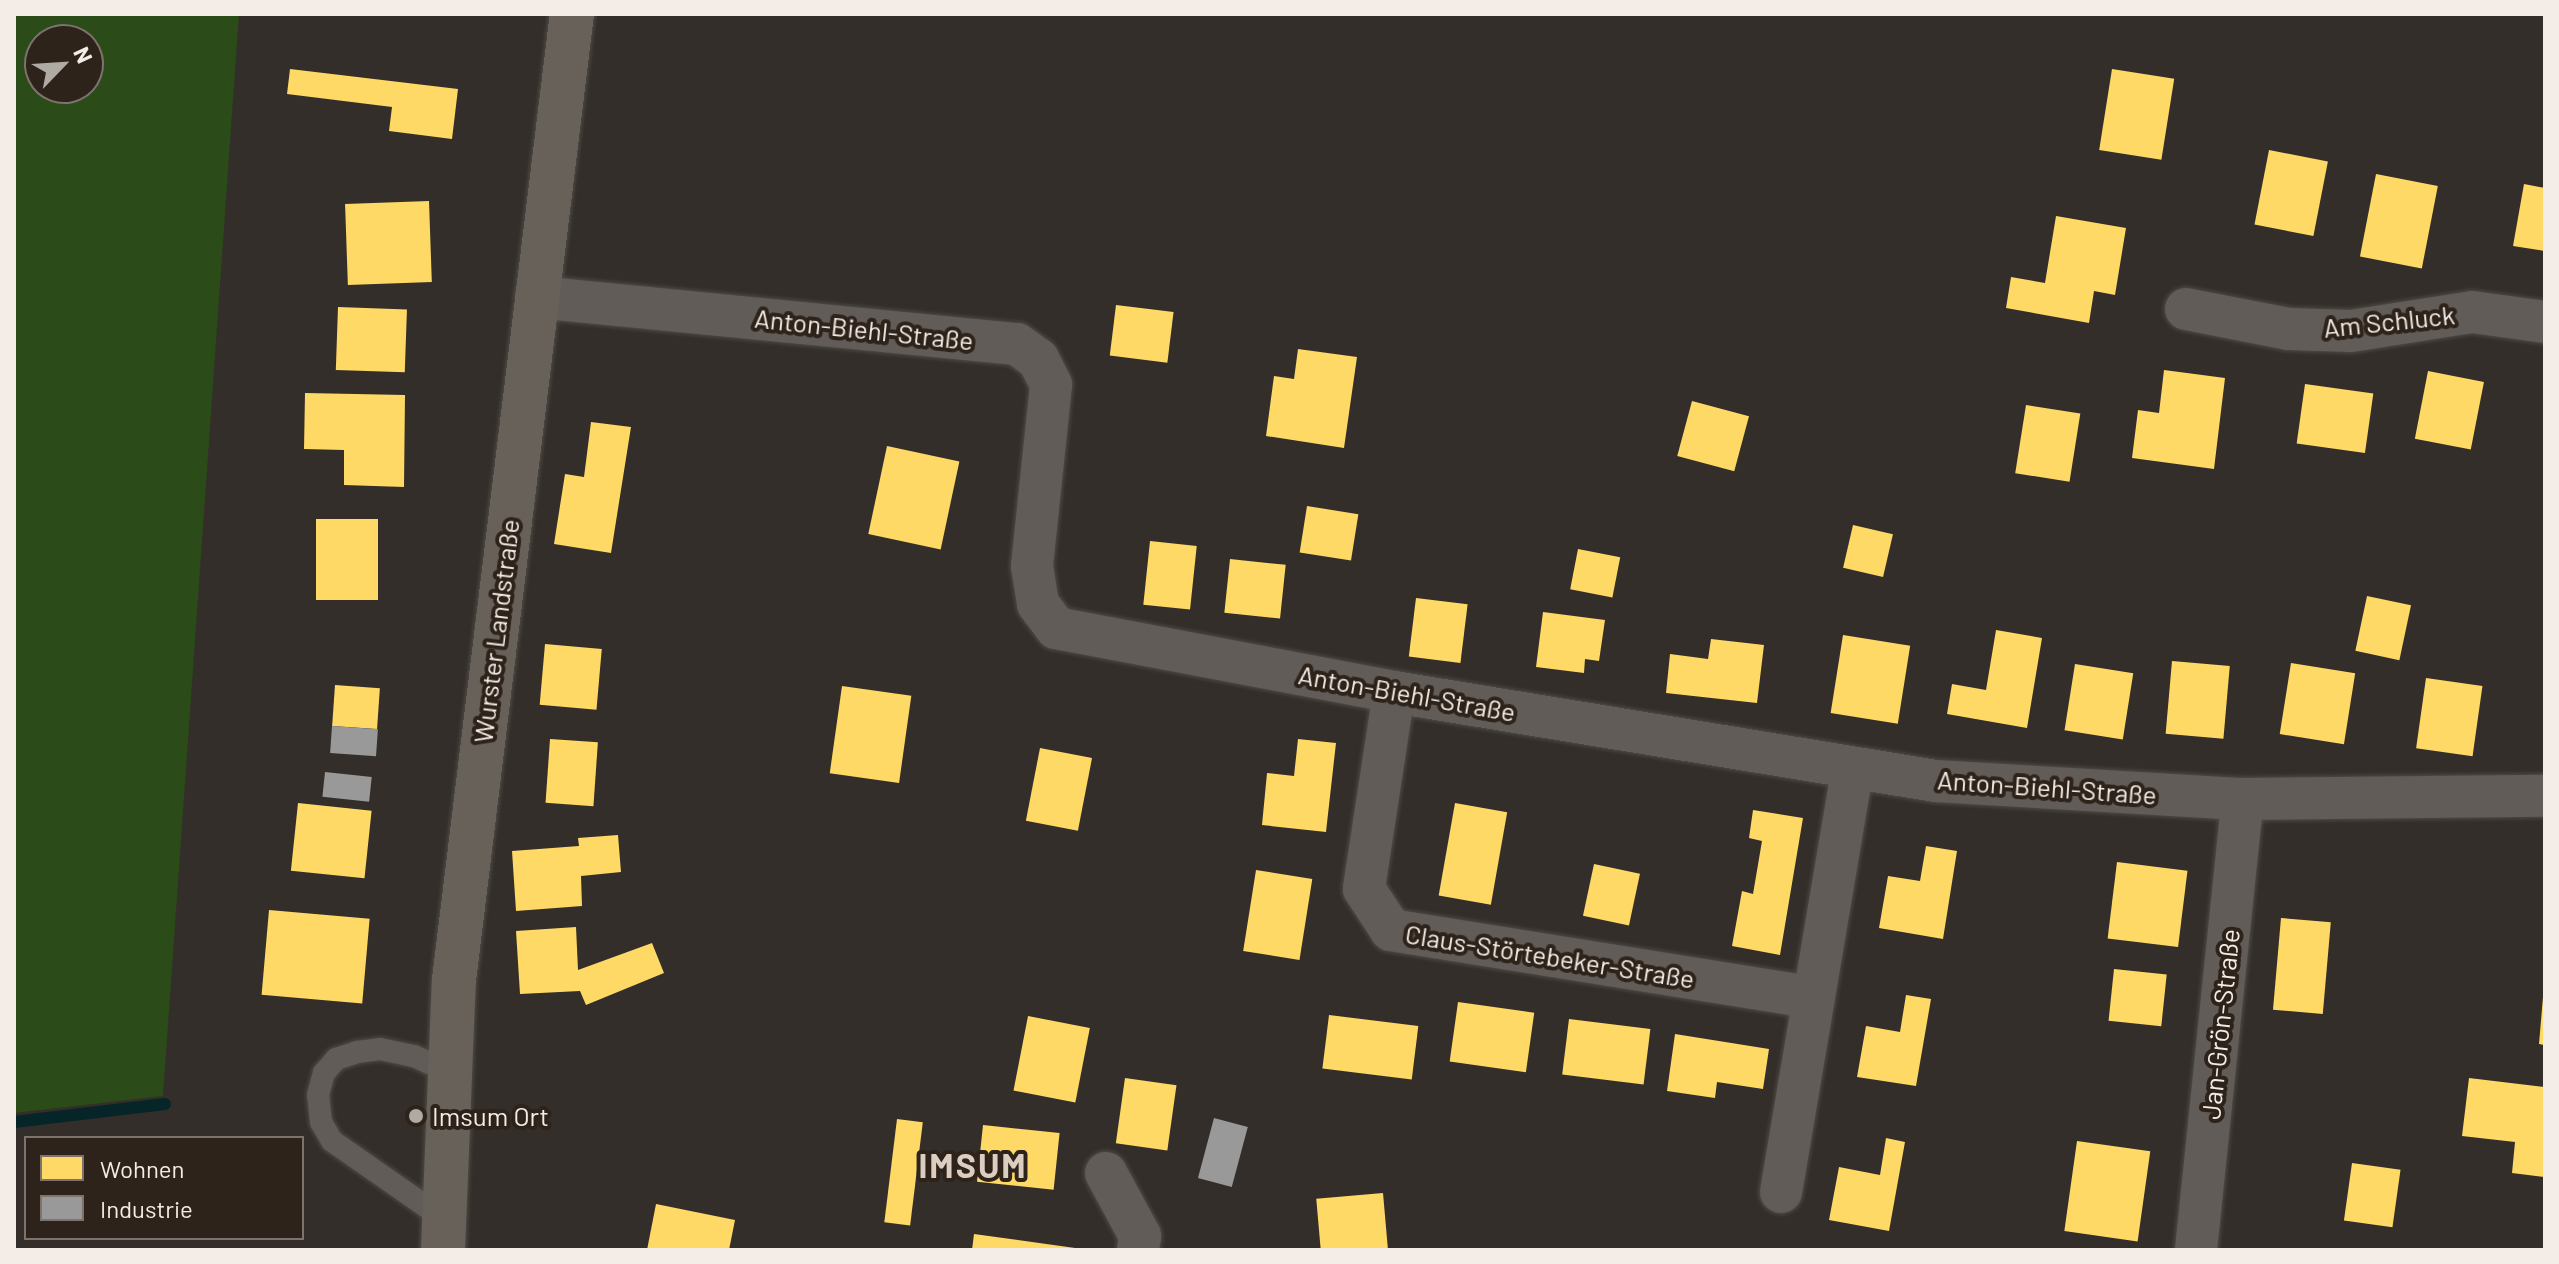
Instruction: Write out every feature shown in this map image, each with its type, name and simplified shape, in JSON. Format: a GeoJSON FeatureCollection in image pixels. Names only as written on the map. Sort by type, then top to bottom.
{"type":"FeatureCollection","features":[{"type":"Feature","properties":{"kind":"main road","name":"Wurster Landstraße"},"geometry":{"type":"LineString","coordinates":[[443,1234],[454,980],[572,14]]}},
{"type":"Feature","properties":{"kind":"street","name":"Anton-Biehl-Straße"},"geometry":{"type":"LineString","coordinates":[[536,297],[1017,344],[1038,359],[1051,385],[1032,566],[1038,604],[1056,628],[1394,692],[1936,781],[2243,799],[2545,796]]}},
{"type":"Feature","properties":{"kind":"street","name":"Am Schluck"},"geometry":{"type":"LineString","coordinates":[[2186,309],[2289,329],[2351,331],[2472,312],[2545,322]]}},
{"type":"Feature","properties":{"kind":"street","name":"Claus-Störtebeker-Straße"},"geometry":{"type":"LineString","coordinates":[[1394,692],[1364,889],[1391,930],[1814,998]]}},
{"type":"Feature","properties":{"kind":"street"},"geometry":{"type":"LineString","coordinates":[[1781,1192],[1853,768]]}},
{"type":"Feature","properties":{"kind":"street","name":"Jan-Grön-Straße"},"geometry":{"type":"LineString","coordinates":[[2196,1250],[2243,799]]}},
{"type":"Feature","properties":{"kind":"street"},"geometry":{"type":"LineString","coordinates":[[1106,1173],[1140,1236],[1138,1250]]}},
{"type":"Feature","properties":{"kind":"lane"},"geometry":{"type":"LineString","coordinates":[[443,1234],[332,1141],[321,1122],[318,1095],[324,1073],[336,1059],[357,1052],[380,1049],[414,1056],[451,1073]]}},
{"type":"Feature","properties":{"kind":"green space"},"geometry":{"type":"Polygon","coordinates":[[[14,14],[239,14],[163,1096],[14,1113],[14,14]]]}},
{"type":"Feature","properties":{"kind":"building: Wohnen"},"geometry":{"type":"Polygon","coordinates":[[[290,69],[458,89],[452,139],[389,131],[392,107],[287,94],[290,69]]]}},
{"type":"Feature","properties":{"kind":"building: Wohnen"},"geometry":{"type":"Polygon","coordinates":[[[2112,69],[2174,79],[2161,160],[2099,150],[2112,69]]]}},
{"type":"Feature","properties":{"kind":"building: Wohnen"},"geometry":{"type":"Polygon","coordinates":[[[2269,150],[2328,161],[2313,236],[2254,225],[2269,150]]]}},
{"type":"Feature","properties":{"kind":"building: Wohnen"},"geometry":{"type":"Polygon","coordinates":[[[2376,174],[2438,186],[2422,268],[2360,256],[2376,174]]]}},
{"type":"Feature","properties":{"kind":"building: Wohnen"},"geometry":{"type":"Polygon","coordinates":[[[2524,184],[2545,188],[2545,251],[2513,246],[2524,184]]]}},
{"type":"Feature","properties":{"kind":"building: Wohnen"},"geometry":{"type":"Polygon","coordinates":[[[429,201],[432,282],[348,285],[345,204],[429,201]]]}},
{"type":"Feature","properties":{"kind":"building: Wohnen"},"geometry":{"type":"Polygon","coordinates":[[[2056,216],[2126,228],[2115,295],[2094,291],[2089,323],[2006,308],[2011,277],[2045,283],[2056,216]]]}},
{"type":"Feature","properties":{"kind":"building: Wohnen"},"geometry":{"type":"Polygon","coordinates":[[[1116,305],[1174,312],[1167,363],[1110,356],[1116,305]]]}},
{"type":"Feature","properties":{"kind":"building: Wohnen"},"geometry":{"type":"Polygon","coordinates":[[[338,307],[407,309],[405,372],[336,370],[338,307]]]}},
{"type":"Feature","properties":{"kind":"building: Wohnen"},"geometry":{"type":"Polygon","coordinates":[[[1298,349],[1357,357],[1344,448],[1266,436],[1274,376],[1294,379],[1298,349]]]}},
{"type":"Feature","properties":{"kind":"building: Wohnen"},"geometry":{"type":"Polygon","coordinates":[[[2164,370],[2225,378],[2214,469],[2132,458],[2138,410],[2159,413],[2164,370]]]}},
{"type":"Feature","properties":{"kind":"building: Wohnen"},"geometry":{"type":"Polygon","coordinates":[[[2428,371],[2484,382],[2471,450],[2415,439],[2428,371]]]}},
{"type":"Feature","properties":{"kind":"building: Wohnen"},"geometry":{"type":"Polygon","coordinates":[[[2305,384],[2373,394],[2365,453],[2297,443],[2305,384]]]}},
{"type":"Feature","properties":{"kind":"building: Wohnen"},"geometry":{"type":"Polygon","coordinates":[[[305,393],[405,395],[404,487],[344,485],[344,450],[304,449],[305,393]]]}},
{"type":"Feature","properties":{"kind":"building: Wohnen"},"geometry":{"type":"Polygon","coordinates":[[[1692,401],[1749,416],[1734,471],[1677,456],[1692,401]]]}},
{"type":"Feature","properties":{"kind":"building: Wohnen"},"geometry":{"type":"Polygon","coordinates":[[[2026,405],[2080,414],[2070,482],[2015,473],[2026,405]]]}},
{"type":"Feature","properties":{"kind":"building: Wohnen"},"geometry":{"type":"Polygon","coordinates":[[[591,422],[631,427],[611,553],[554,544],[565,474],[584,477],[591,422]]]}},
{"type":"Feature","properties":{"kind":"building: Wohnen"},"geometry":{"type":"Polygon","coordinates":[[[887,446],[959,461],[941,549],[868,534],[887,446]]]}},
{"type":"Feature","properties":{"kind":"building: Wohnen"},"geometry":{"type":"Polygon","coordinates":[[[1307,506],[1358,514],[1351,561],[1300,552],[1307,506]]]}},
{"type":"Feature","properties":{"kind":"building: Wohnen"},"geometry":{"type":"Polygon","coordinates":[[[316,519],[378,519],[378,600],[316,600],[316,519]]]}},
{"type":"Feature","properties":{"kind":"building: Wohnen"},"geometry":{"type":"Polygon","coordinates":[[[1853,525],[1893,534],[1883,577],[1843,568],[1853,525]]]}},
{"type":"Feature","properties":{"kind":"building: Wohnen"},"geometry":{"type":"Polygon","coordinates":[[[1150,541],[1197,546],[1190,610],[1143,605],[1150,541]]]}},
{"type":"Feature","properties":{"kind":"building: Wohnen"},"geometry":{"type":"Polygon","coordinates":[[[1578,549],[1620,557],[1612,597],[1570,589],[1578,549]]]}},
{"type":"Feature","properties":{"kind":"building: Wohnen"},"geometry":{"type":"Polygon","coordinates":[[[1230,559],[1286,565],[1280,619],[1224,613],[1230,559]]]}},
{"type":"Feature","properties":{"kind":"building: Wohnen"},"geometry":{"type":"Polygon","coordinates":[[[2367,596],[2411,605],[2399,660],[2355,651],[2367,596]]]}},
{"type":"Feature","properties":{"kind":"building: Wohnen"},"geometry":{"type":"Polygon","coordinates":[[[1416,598],[1468,604],[1460,663],[1409,657],[1416,598]]]}},
{"type":"Feature","properties":{"kind":"building: Wohnen"},"geometry":{"type":"Polygon","coordinates":[[[1543,612],[1605,620],[1599,661],[1585,659],[1584,673],[1536,667],[1543,612]]]}},
{"type":"Feature","properties":{"kind":"building: Wohnen"},"geometry":{"type":"Polygon","coordinates":[[[1996,630],[2042,638],[2027,728],[1947,714],[1952,684],[1986,690],[1996,630]]]}},
{"type":"Feature","properties":{"kind":"building: Wohnen"},"geometry":{"type":"Polygon","coordinates":[[[1843,635],[1910,646],[1898,724],[1831,713],[1843,635]]]}},
{"type":"Feature","properties":{"kind":"building: Wohnen"},"geometry":{"type":"Polygon","coordinates":[[[1711,639],[1764,645],[1757,703],[1666,693],[1670,654],[1708,659],[1711,639]]]}},
{"type":"Feature","properties":{"kind":"building: Wohnen"},"geometry":{"type":"Polygon","coordinates":[[[545,644],[602,649],[596,710],[540,705],[545,644]]]}},
{"type":"Feature","properties":{"kind":"building: Wohnen"},"geometry":{"type":"Polygon","coordinates":[[[2172,661],[2230,666],[2223,739],[2166,734],[2172,661]]]}},
{"type":"Feature","properties":{"kind":"building: Wohnen"},"geometry":{"type":"Polygon","coordinates":[[[2291,663],[2355,673],[2344,744],[2280,734],[2291,663]]]}},
{"type":"Feature","properties":{"kind":"building: Wohnen"},"geometry":{"type":"Polygon","coordinates":[[[2075,664],[2133,673],[2123,739],[2065,730],[2075,664]]]}},
{"type":"Feature","properties":{"kind":"building: Wohnen"},"geometry":{"type":"Polygon","coordinates":[[[2426,678],[2482,686],[2473,756],[2416,748],[2426,678]]]}},
{"type":"Feature","properties":{"kind":"building: Wohnen"},"geometry":{"type":"Polygon","coordinates":[[[335,685],[380,688],[377,729],[332,726],[335,685]]]}},
{"type":"Feature","properties":{"kind":"building: Wohnen"},"geometry":{"type":"Polygon","coordinates":[[[842,686],[911,696],[899,783],[830,773],[842,686]]]}},
{"type":"Feature","properties":{"kind":"building: Wohnen"},"geometry":{"type":"Polygon","coordinates":[[[550,739],[598,742],[593,806],[546,803],[550,739]]]}},
{"type":"Feature","properties":{"kind":"building: Wohnen"},"geometry":{"type":"Polygon","coordinates":[[[1298,739],[1336,743],[1326,832],[1262,825],[1267,773],[1294,776],[1298,739]]]}},
{"type":"Feature","properties":{"kind":"building: Wohnen"},"geometry":{"type":"Polygon","coordinates":[[[1040,748],[1092,758],[1078,831],[1026,821],[1040,748]]]}},
{"type":"Feature","properties":{"kind":"building: Wohnen"},"geometry":{"type":"Polygon","coordinates":[[[298,803],[372,811],[364,878],[291,871],[298,803]]]}},
{"type":"Feature","properties":{"kind":"building: Wohnen"},"geometry":{"type":"Polygon","coordinates":[[[1455,803],[1507,812],[1491,905],[1439,896],[1455,803]]]}},
{"type":"Feature","properties":{"kind":"building: Wohnen"},"geometry":{"type":"Polygon","coordinates":[[[1753,810],[1803,818],[1780,955],[1732,946],[1742,891],[1753,894],[1762,841],[1749,838],[1753,810]]]}},
{"type":"Feature","properties":{"kind":"building: Wohnen"},"geometry":{"type":"Polygon","coordinates":[[[618,835],[621,872],[581,876],[582,906],[516,911],[512,851],[579,846],[578,838],[618,835]]]}},
{"type":"Feature","properties":{"kind":"building: Wohnen"},"geometry":{"type":"Polygon","coordinates":[[[1926,846],[1957,851],[1943,939],[1879,928],[1888,876],[1920,881],[1926,846]]]}},
{"type":"Feature","properties":{"kind":"building: Wohnen"},"geometry":{"type":"Polygon","coordinates":[[[2117,862],[2187,871],[2178,947],[2108,938],[2117,862]]]}},
{"type":"Feature","properties":{"kind":"building: Wohnen"},"geometry":{"type":"Polygon","coordinates":[[[1594,864],[1640,874],[1629,926],[1583,916],[1594,864]]]}},
{"type":"Feature","properties":{"kind":"building: Wohnen"},"geometry":{"type":"Polygon","coordinates":[[[1256,870],[1312,879],[1299,960],[1243,951],[1256,870]]]}},
{"type":"Feature","properties":{"kind":"building: Wohnen"},"geometry":{"type":"Polygon","coordinates":[[[269,910],[370,919],[362,1003],[262,995],[269,910]]]}},
{"type":"Feature","properties":{"kind":"building: Wohnen"},"geometry":{"type":"Polygon","coordinates":[[[2281,918],[2331,922],[2323,1014],[2273,1010],[2281,918]]]}},
{"type":"Feature","properties":{"kind":"building: Wohnen"},"geometry":{"type":"Polygon","coordinates":[[[576,927],[578,970],[652,943],[664,973],[586,1005],[580,991],[520,994],[516,931],[576,927]]]}},
{"type":"Feature","properties":{"kind":"building: Wohnen"},"geometry":{"type":"Polygon","coordinates":[[[2114,969],[2167,975],[2161,1026],[2109,1021],[2114,969]]]}},
{"type":"Feature","properties":{"kind":"building: Wohnen"},"geometry":{"type":"Polygon","coordinates":[[[1906,995],[1931,999],[1916,1086],[1857,1077],[1866,1026],[1900,1032],[1906,995]]]}},
{"type":"Feature","properties":{"kind":"building: Wohnen"},"geometry":{"type":"Polygon","coordinates":[[[2545,998],[2545,1045],[2539,1044],[2545,998]]]}},
{"type":"Feature","properties":{"kind":"building: Wohnen"},"geometry":{"type":"Polygon","coordinates":[[[1458,1002],[1534,1013],[1526,1072],[1450,1061],[1458,1002]]]}},
{"type":"Feature","properties":{"kind":"building: Wohnen"},"geometry":{"type":"Polygon","coordinates":[[[1329,1015],[1418,1026],[1412,1080],[1322,1069],[1329,1015]]]}},
{"type":"Feature","properties":{"kind":"building: Wohnen"},"geometry":{"type":"Polygon","coordinates":[[[1028,1016],[1090,1028],[1075,1103],[1013,1091],[1028,1016]]]}},
{"type":"Feature","properties":{"kind":"building: Wohnen"},"geometry":{"type":"Polygon","coordinates":[[[1569,1019],[1650,1029],[1644,1085],[1562,1075],[1569,1019]]]}},
{"type":"Feature","properties":{"kind":"building: Wohnen"},"geometry":{"type":"Polygon","coordinates":[[[1675,1034],[1769,1049],[1763,1089],[1717,1082],[1715,1098],[1667,1091],[1675,1034]]]}},
{"type":"Feature","properties":{"kind":"building: Wohnen"},"geometry":{"type":"Polygon","coordinates":[[[1125,1078],[1176,1085],[1167,1151],[1116,1143],[1125,1078]]]}},
{"type":"Feature","properties":{"kind":"building: Wohnen"},"geometry":{"type":"Polygon","coordinates":[[[2469,1078],[2545,1087],[2545,1177],[2512,1173],[2515,1142],[2462,1136],[2469,1078]]]}},
{"type":"Feature","properties":{"kind":"building: Wohnen"},"geometry":{"type":"Polygon","coordinates":[[[897,1119],[923,1122],[910,1225],[884,1222],[897,1119]]]}},
{"type":"Feature","properties":{"kind":"building: Wohnen"},"geometry":{"type":"Polygon","coordinates":[[[983,1125],[1060,1133],[1054,1190],[977,1182],[983,1125]]]}},
{"type":"Feature","properties":{"kind":"building: Wohnen"},"geometry":{"type":"Polygon","coordinates":[[[1886,1138],[1905,1142],[1889,1231],[1829,1220],[1839,1167],[1880,1175],[1886,1138]]]}},
{"type":"Feature","properties":{"kind":"building: Wohnen"},"geometry":{"type":"Polygon","coordinates":[[[2077,1141],[2150,1151],[2138,1241],[2064,1231],[2077,1141]]]}},
{"type":"Feature","properties":{"kind":"building: Wohnen"},"geometry":{"type":"Polygon","coordinates":[[[2352,1163],[2401,1170],[2392,1227],[2344,1220],[2352,1163]]]}},
{"type":"Feature","properties":{"kind":"building: Wohnen"},"geometry":{"type":"Polygon","coordinates":[[[1383,1193],[1388,1250],[1321,1250],[1316,1199],[1383,1193]]]}},
{"type":"Feature","properties":{"kind":"building: Wohnen"},"geometry":{"type":"Polygon","coordinates":[[[656,1204],[735,1220],[729,1250],[647,1250],[656,1204]]]}},
{"type":"Feature","properties":{"kind":"building: Wohnen"},"geometry":{"type":"Polygon","coordinates":[[[974,1234],[1075,1248],[1075,1250],[972,1250],[974,1234]]]}},
{"type":"Feature","properties":{"kind":"building: Industrie"},"geometry":{"type":"Polygon","coordinates":[[[332,726],[378,729],[376,756],[330,753],[332,726]]]}},
{"type":"Feature","properties":{"kind":"building: Industrie"},"geometry":{"type":"Polygon","coordinates":[[[325,772],[372,777],[369,802],[322,797],[325,772]]]}},
{"type":"Feature","properties":{"kind":"building: Industrie"},"geometry":{"type":"Polygon","coordinates":[[[1214,1118],[1248,1127],[1232,1187],[1198,1178],[1214,1118]]]}},
{"type":"Feature","properties":{"kind":"waterway"},"geometry":{"type":"LineString","coordinates":[[14,1122],[165,1104]]}},
{"type":"Feature","properties":{"kind":"place","name":"Imsum Ort"},"geometry":{"type":"Point","coordinates":[416,1116]}},
{"type":"Feature","properties":{"kind":"district","name":"IMSUM"},"geometry":{"type":"Point","coordinates":[973,1165]}}]}
